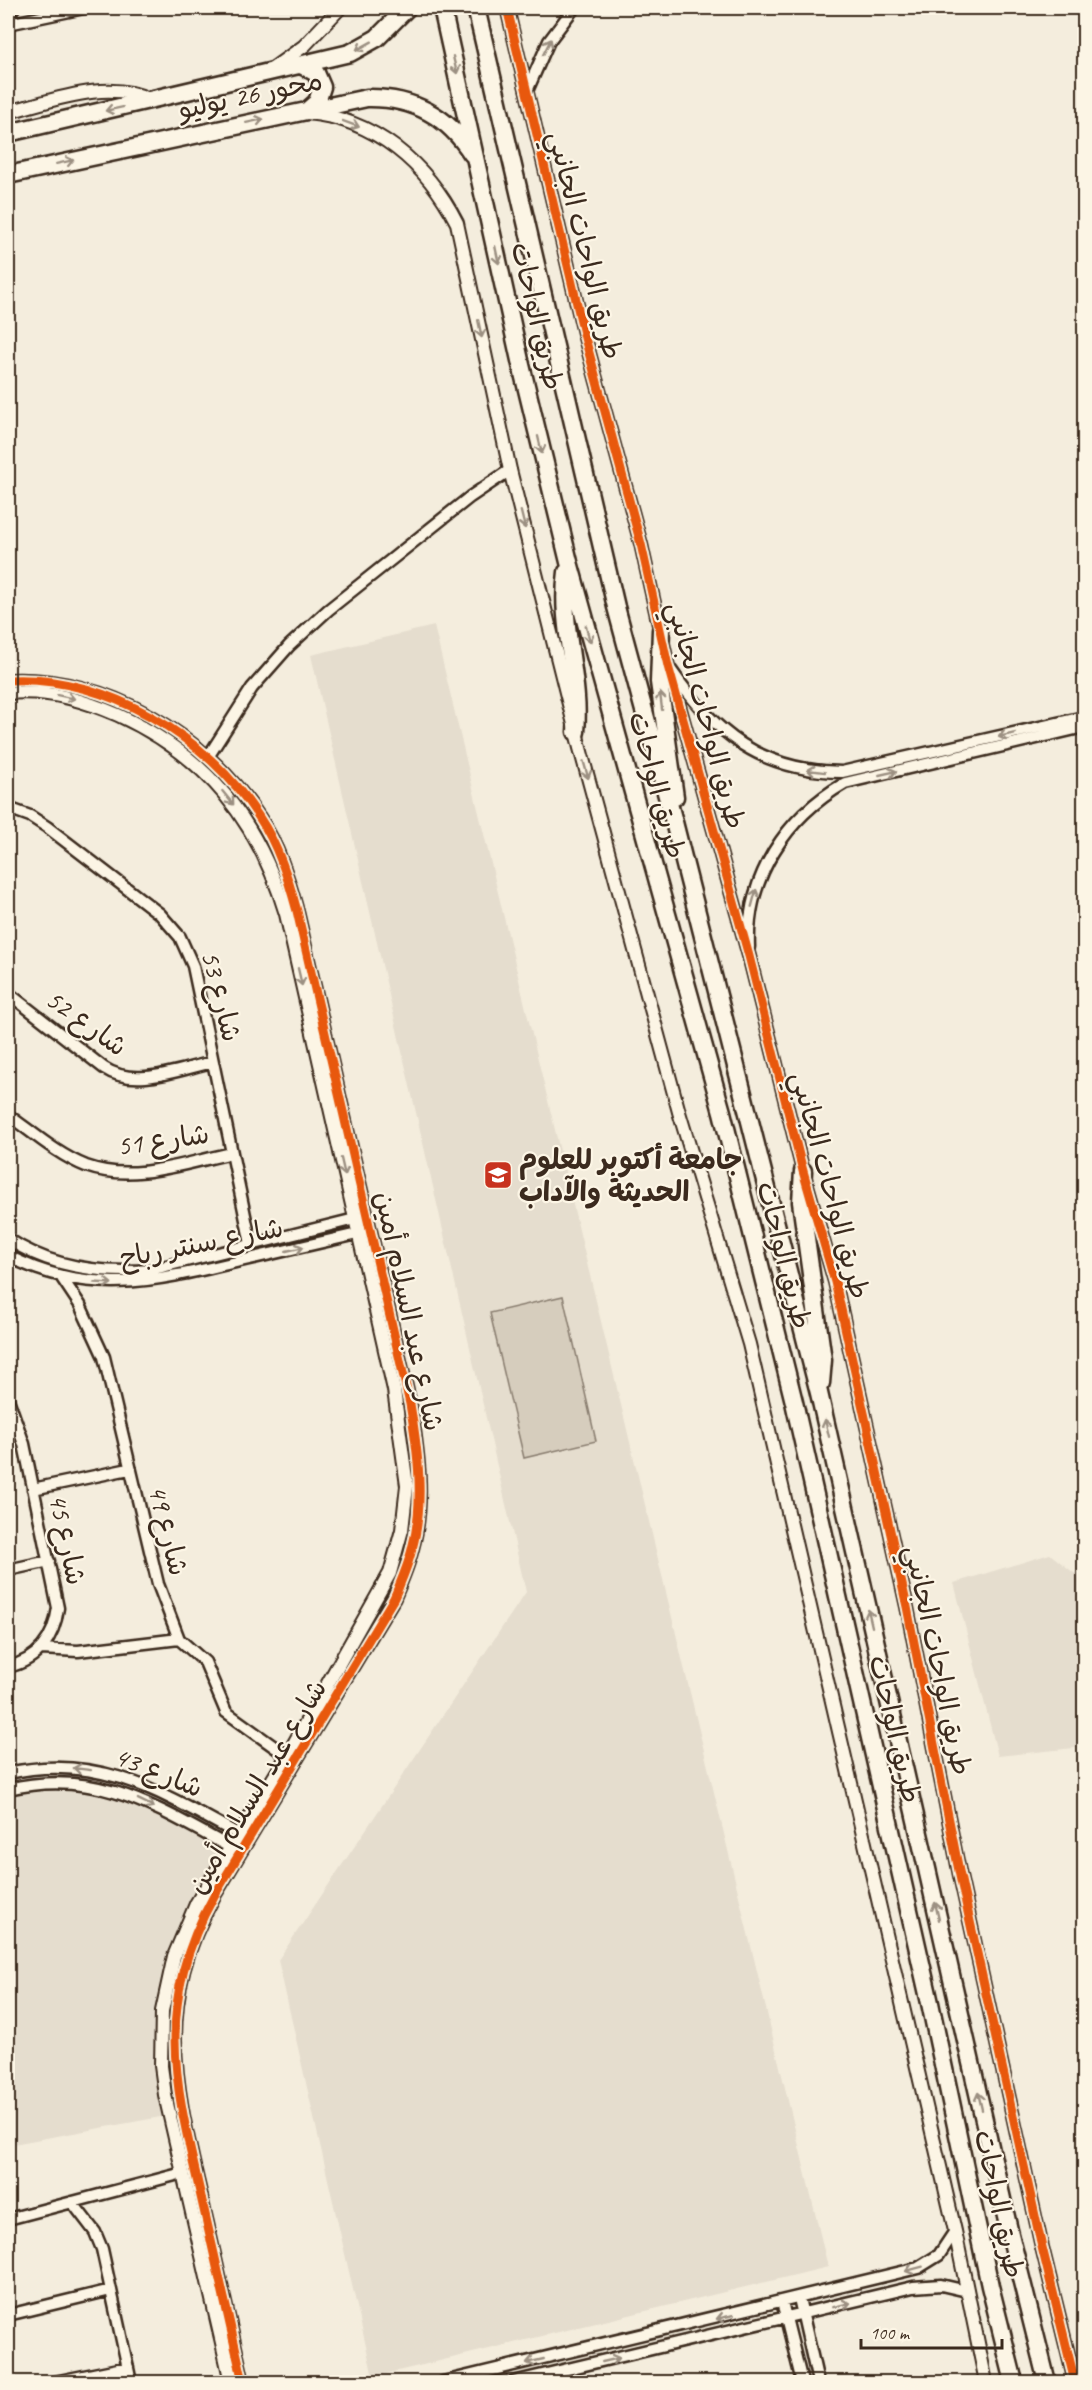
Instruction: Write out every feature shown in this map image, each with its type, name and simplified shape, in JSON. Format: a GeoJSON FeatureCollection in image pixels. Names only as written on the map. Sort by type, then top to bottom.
{"type":"FeatureCollection","features":[{"type":"Feature","properties":{"kind":"highway","name":"محور 26 يوليو"},"geometry":{"type":"LineString","coordinates":[[8,133],[303,66],[364,46],[389,28],[407,8]]}},
{"type":"Feature","properties":{"kind":"highway","name":"طريق الواحات"},"geometry":{"type":"LineString","coordinates":[[442,8],[521,365],[568,562],[728,1135],[795,1402],[926,1986],[990,2286],[1014,2382]]}},
{"type":"Feature","properties":{"kind":"highway","name":"طريق الواحات"},"geometry":{"type":"LineString","coordinates":[[476,8],[616,607],[674,822],[819,1393],[1009,2230],[1047,2382]]}},
{"type":"Feature","properties":{"kind":"highway"},"geometry":{"type":"LineString","coordinates":[[302,110],[317,102],[322,87],[316,73],[303,66]]}},
{"type":"Feature","properties":{"kind":"highway","name":"محور 26 يوليو"},"geometry":{"type":"LineString","coordinates":[[8,175],[302,110],[367,98],[408,102],[434,114],[465,142],[478,166]]}},
{"type":"Feature","properties":{"kind":"highway"},"geometry":{"type":"LineString","coordinates":[[568,562],[565,604],[577,692],[576,732]]}},
{"type":"Feature","properties":{"kind":"highway"},"geometry":{"type":"LineString","coordinates":[[661,630],[659,682],[673,767],[674,822]]}},
{"type":"Feature","properties":{"kind":"highway"},"geometry":{"type":"LineString","coordinates":[[802,1171],[801,1202],[823,1360],[819,1393]]}},
{"type":"Feature","properties":{"kind":"highway"},"geometry":{"type":"LineString","coordinates":[[926,1986],[943,1986],[952,1977]]}},
{"type":"Feature","properties":{"kind":"highway"},"geometry":{"type":"LineString","coordinates":[[934,2024],[948,2017],[963,2023]]}},
{"type":"Feature","properties":{"kind":"street"},"geometry":{"type":"LineString","coordinates":[[8,9],[14,8]]}},
{"type":"Feature","properties":{"kind":"street"},"geometry":{"type":"LineString","coordinates":[[8,24],[84,8]]}},
{"type":"Feature","properties":{"kind":"street"},"geometry":{"type":"LineString","coordinates":[[261,75],[304,46],[340,8]]}},
{"type":"Feature","properties":{"kind":"street","name":"طريق الواحات الجانبي"},"geometry":{"type":"LineString","coordinates":[[507,8],[585,338],[641,544],[668,666],[749,956],[802,1171],[837,1293],[907,1607],[960,1876],[1038,2232],[1075,2382]]}},
{"type":"Feature","properties":{"kind":"street"},"geometry":{"type":"LineString","coordinates":[[527,91],[549,41],[574,8]]}},
{"type":"Feature","properties":{"kind":"street"},"geometry":{"type":"LineString","coordinates":[[8,112],[79,95],[120,90],[152,101]]}},
{"type":"Feature","properties":{"kind":"street"},"geometry":{"type":"LineString","coordinates":[[302,110],[349,123],[383,139],[420,168],[448,206],[457,223],[510,470],[576,732],[679,1113],[749,1344],[955,2231],[986,2382]]}},
{"type":"Feature","properties":{"kind":"street"},"geometry":{"type":"LineString","coordinates":[[208,757],[252,688],[289,645],[328,610],[470,497],[510,470]]}},
{"type":"Feature","properties":{"kind":"street"},"geometry":{"type":"LineString","coordinates":[[668,666],[697,707],[730,738],[770,759],[813,771],[842,772],[1084,717]]}},
{"type":"Feature","properties":{"kind":"street","name":"شارع عبد السلام أمين"},"geometry":{"type":"LineString","coordinates":[[8,680],[60,684],[126,705],[165,725],[208,757],[247,799],[261,819],[282,863],[360,1218],[416,1442],[419,1495],[413,1548],[394,1598],[381,1623],[237,1851],[189,1948],[175,2005],[173,2033],[183,2119],[243,2382]]}},
{"type":"Feature","properties":{"kind":"street","name":"شارع عبد السلام أمين"},"geometry":{"type":"LineString","coordinates":[[8,693],[35,693],[81,701],[140,725],[177,748],[210,778],[239,812],[291,912]]}},
{"type":"Feature","properties":{"kind":"street"},"geometry":{"type":"LineString","coordinates":[[749,956],[752,908],[767,862],[795,822],[831,791],[845,783],[1084,727]]}},
{"type":"Feature","properties":{"kind":"street","name":"شارع 53"},"geometry":{"type":"LineString","coordinates":[[8,808],[30,816],[47,827],[171,925],[180,937],[193,966],[251,1244]]}},
{"type":"Feature","properties":{"kind":"street","name":"شارع 52"},"geometry":{"type":"LineString","coordinates":[[8,993],[104,1068],[122,1077],[142,1077],[213,1062]]}},
{"type":"Feature","properties":{"kind":"street","name":"شارع 51"},"geometry":{"type":"LineString","coordinates":[[8,1116],[64,1154],[84,1165],[106,1172],[129,1173],[151,1170],[232,1153]]}},
{"type":"Feature","properties":{"kind":"street","name":"شارع سنتر رباح"},"geometry":{"type":"LineString","coordinates":[[8,1239],[51,1260],[110,1271],[150,1270],[360,1218]]}},
{"type":"Feature","properties":{"kind":"street","name":"شارع عبد السلام أمين"},"geometry":{"type":"LineString","coordinates":[[245,1838],[287,1756],[380,1593],[397,1552],[406,1508],[406,1465],[400,1420],[364,1232]]}},
{"type":"Feature","properties":{"kind":"street","name":"شارع سنتر رباح"},"geometry":{"type":"LineString","coordinates":[[8,1256],[62,1278],[100,1283],[138,1283],[364,1232]]}},
{"type":"Feature","properties":{"kind":"street"},"geometry":{"type":"LineString","coordinates":[[222,1252],[225,1265]]}},
{"type":"Feature","properties":{"kind":"street","name":"شارع 49"},"geometry":{"type":"LineString","coordinates":[[62,1278],[80,1305],[104,1357],[161,1595],[179,1639],[205,1662],[226,1712],[287,1756]]}},
{"type":"Feature","properties":{"kind":"street","name":"شارع 45"},"geometry":{"type":"LineString","coordinates":[[8,1399],[18,1426],[58,1608],[56,1623],[41,1649],[31,1658],[8,1667]]}},
{"type":"Feature","properties":{"kind":"street"},"geometry":{"type":"LineString","coordinates":[[33,1489],[129,1469]]}},
{"type":"Feature","properties":{"kind":"street"},"geometry":{"type":"LineString","coordinates":[[8,1570],[49,1561]]}},
{"type":"Feature","properties":{"kind":"street"},"geometry":{"type":"LineString","coordinates":[[41,1649],[78,1651],[179,1639]]}},
{"type":"Feature","properties":{"kind":"street","name":"شارع 43"},"geometry":{"type":"LineString","coordinates":[[8,1773],[50,1767],[81,1768],[111,1774],[167,1795],[245,1838]]}},
{"type":"Feature","properties":{"kind":"street","name":"شارع 43"},"geometry":{"type":"LineString","coordinates":[[8,1789],[51,1782],[108,1788],[144,1801],[237,1851]]}},
{"type":"Feature","properties":{"kind":"street","name":"شارع عبد السلام أمين"},"geometry":{"type":"LineString","coordinates":[[231,2382],[165,2095],[161,2066],[162,2011],[173,1962],[184,1930],[196,1904],[237,1851]]}},
{"type":"Feature","properties":{"kind":"street"},"geometry":{"type":"LineString","coordinates":[[8,2218],[183,2173]]}},
{"type":"Feature","properties":{"kind":"street"},"geometry":{"type":"LineString","coordinates":[[72,2202],[95,2232],[111,2290],[131,2382]]}},
{"type":"Feature","properties":{"kind":"street"},"geometry":{"type":"LineString","coordinates":[[443,2382],[799,2298],[924,2266],[939,2255],[955,2231]]}},
{"type":"Feature","properties":{"kind":"street"},"geometry":{"type":"LineString","coordinates":[[513,2382],[930,2285],[967,2291]]}},
{"type":"Feature","properties":{"kind":"street"},"geometry":{"type":"LineString","coordinates":[[8,2315],[111,2290]]}},
{"type":"Feature","properties":{"kind":"street"},"geometry":{"type":"LineString","coordinates":[[799,2298],[818,2382]]}},
{"type":"Feature","properties":{"kind":"street"},"geometry":{"type":"LineString","coordinates":[[782,2302],[802,2382]]}},
{"type":"Feature","properties":{"kind":"street"},"geometry":{"type":"LineString","coordinates":[[54,2382],[128,2367]]}},
{"type":"Feature","properties":{"kind":"shaded area","name":"جامعة أكتوبر للعلوم الحديثة والآداب"},"geometry":{"type":"Polygon","coordinates":[[[434,626],[828,2267],[373,2377],[278,1960],[526,1592],[311,655],[434,626]]]}},
{"type":"Feature","properties":{"kind":"shaded area"},"geometry":{"type":"Polygon","coordinates":[[[563,1296],[596,1441],[524,1458],[490,1313],[563,1296]]]}},
{"type":"Feature","properties":{"kind":"shaded area"},"geometry":{"type":"Polygon","coordinates":[[[1050,1554],[1074,1573],[1084,1571],[1084,1747],[998,1756],[954,1583],[1050,1554]]]}},
{"type":"Feature","properties":{"kind":"shaded area"},"geometry":{"type":"Polygon","coordinates":[[[65,1775],[99,1779],[132,1789],[240,1844],[197,1916],[180,1953],[170,1997],[168,2032],[168,2057],[177,2114],[8,2145],[8,1782],[30,1777],[65,1775]]]}},
{"type":"Feature","properties":{"kind":"cycle path"},"geometry":{"type":"LineString","coordinates":[[507,8],[585,338],[641,544],[668,666],[749,956],[803,1171],[835,1282],[907,1607],[960,1876],[1041,2243],[1075,2382]]}},
{"type":"Feature","properties":{"kind":"cycle path"},"geometry":{"type":"LineString","coordinates":[[8,680],[45,681],[81,688],[117,700],[151,716],[183,737],[212,761],[237,788],[272,839],[282,862],[297,911],[410,1404],[416,1440],[419,1477],[416,1531],[397,1592],[214,1896],[194,1938],[182,1977],[176,2016],[175,2053],[179,2091],[243,2382]]}},
{"type":"Feature","properties":{"kind":"place","name":"جامعة أكتوبر للعلوم الحديثة والآداب"},"geometry":{"type":"Point","coordinates":[498,1175]}}]}
